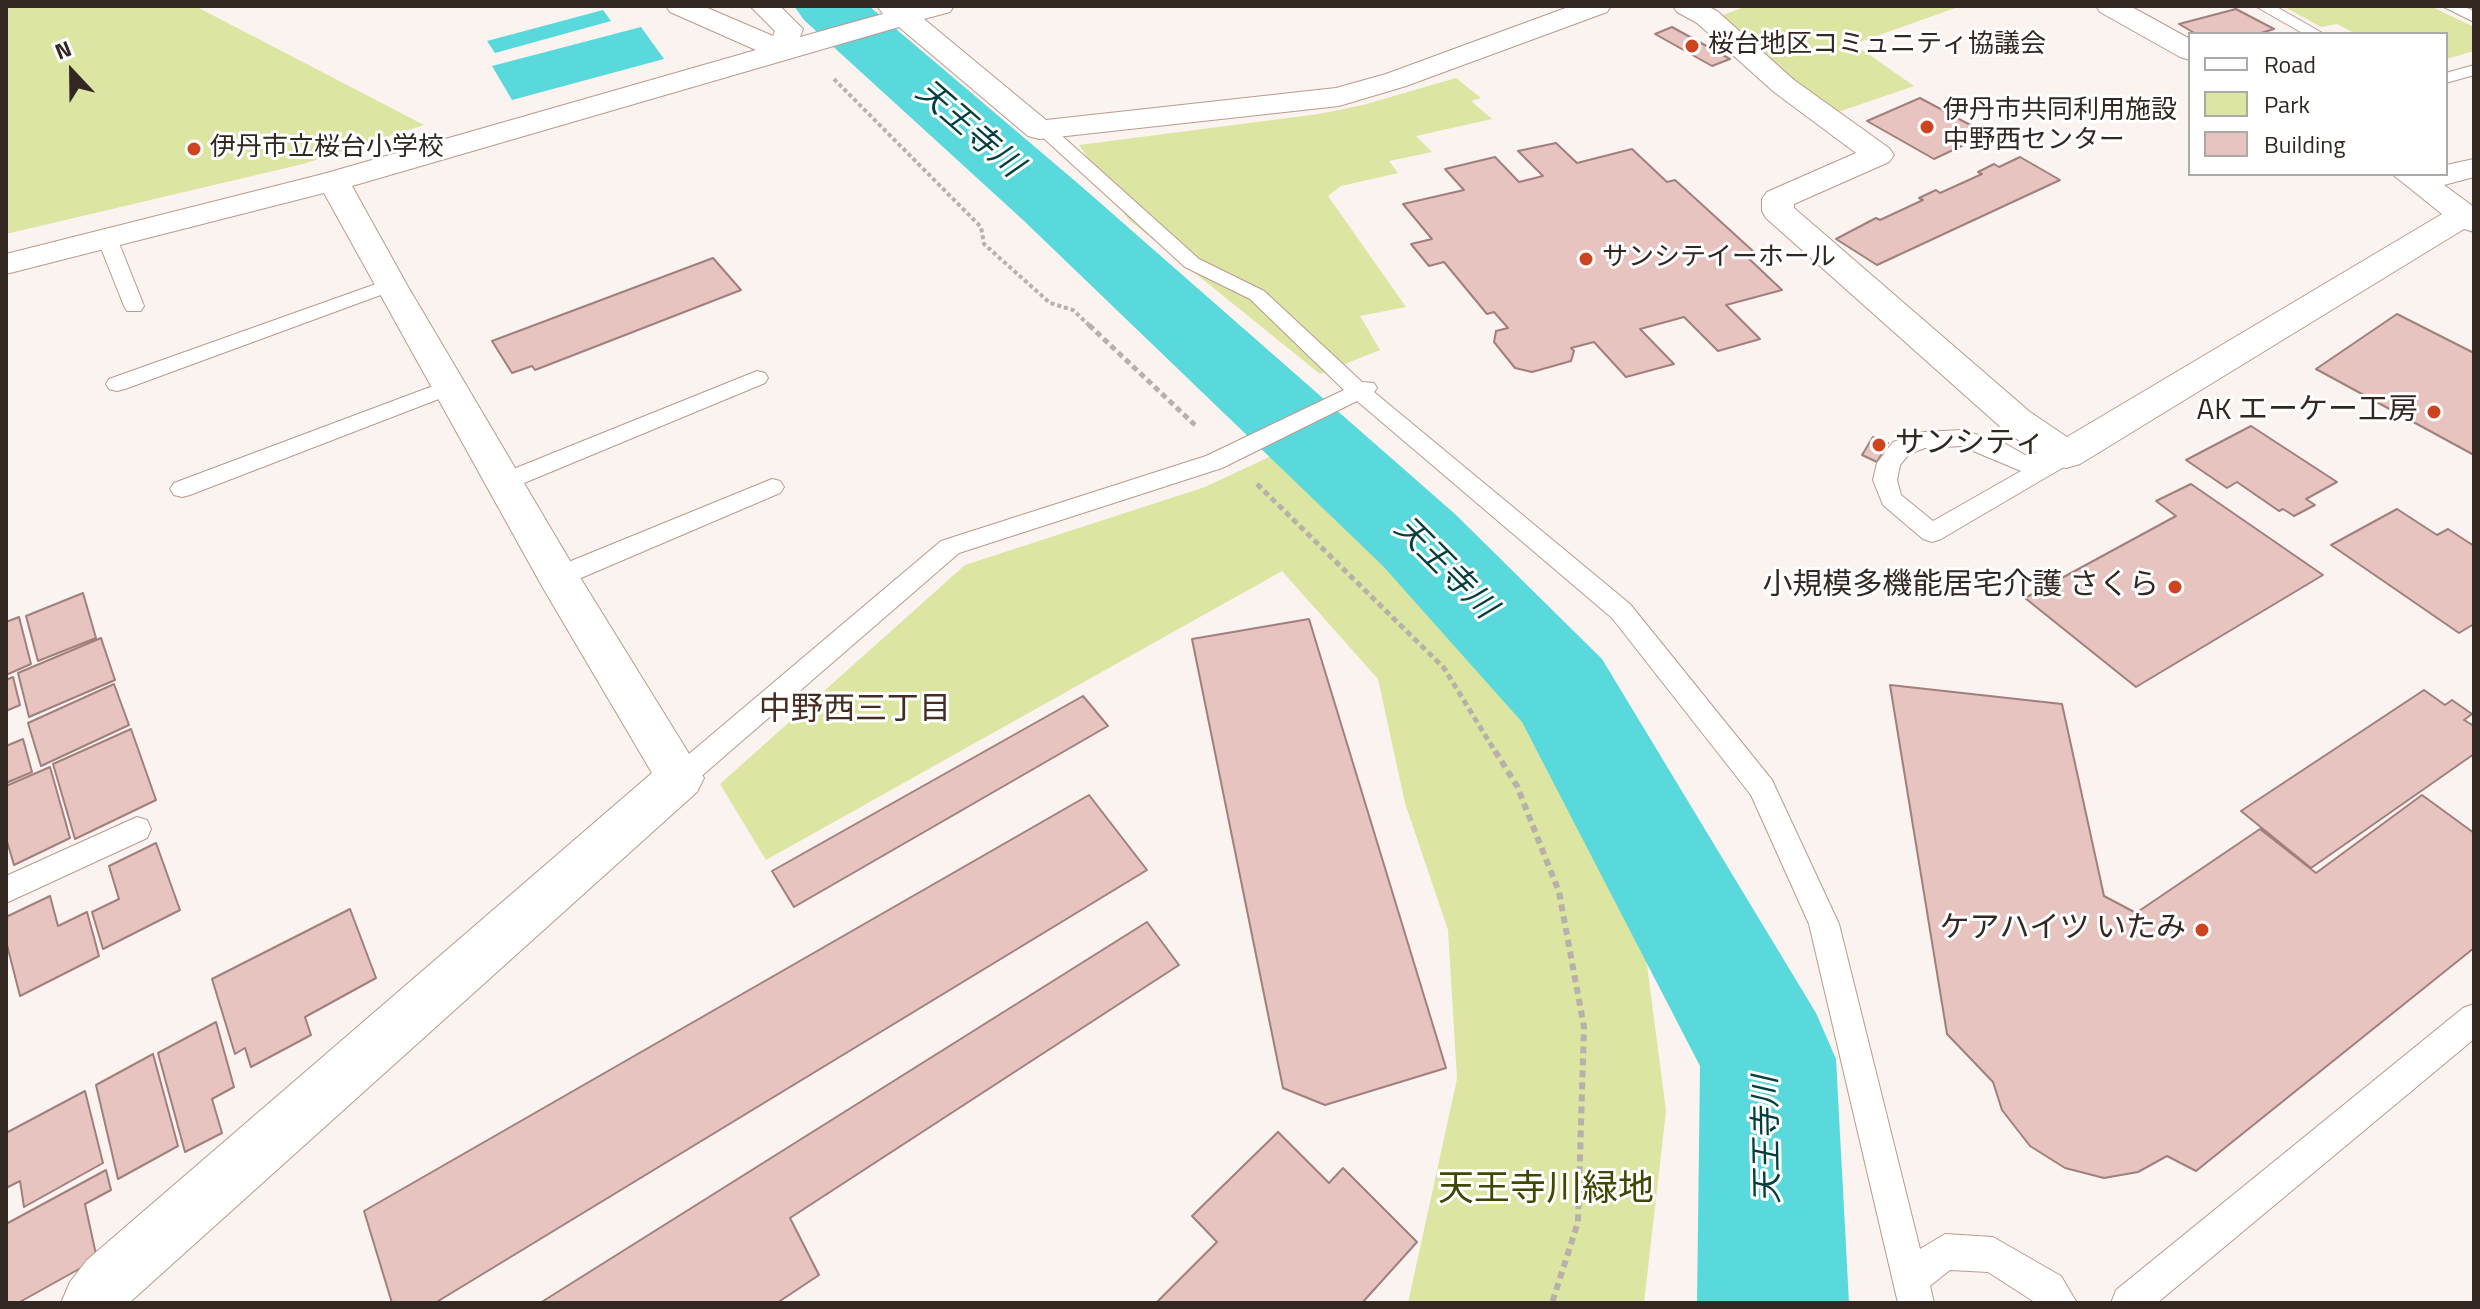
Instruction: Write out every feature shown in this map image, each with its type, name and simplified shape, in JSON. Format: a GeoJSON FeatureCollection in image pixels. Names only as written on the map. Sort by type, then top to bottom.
{"type":"FeatureCollection","features":[{"type":"Feature","properties":{"kind":"street"},"geometry":{"type":"LineString","coordinates":[[680,6],[800,47]]}},
{"type":"Feature","properties":{"kind":"street"},"geometry":{"type":"LineString","coordinates":[[764,6],[789,29],[800,47]]}},
{"type":"Feature","properties":{"kind":"street"},"geometry":{"type":"LineString","coordinates":[[6,264],[334,181],[800,47],[895,14],[940,6]]}},
{"type":"Feature","properties":{"kind":"street"},"geometry":{"type":"LineString","coordinates":[[895,14],[1039,130],[1045,130],[1339,97],[1396,80],[1597,6]]}},
{"type":"Feature","properties":{"kind":"street"},"geometry":{"type":"LineString","coordinates":[[1687,6],[1707,17],[1784,86],[1878,155],[1778,199],[1778,211],[2017,421],[2066,455],[2469,219],[2415,178]]}},
{"type":"Feature","properties":{"kind":"street"},"geometry":{"type":"LineString","coordinates":[[2110,6],[2188,50]]}},
{"type":"Feature","properties":{"kind":"street"},"geometry":{"type":"LineString","coordinates":[[2448,172],[2474,168]]}},
{"type":"Feature","properties":{"kind":"street"},"geometry":{"type":"LineString","coordinates":[[91,1303],[108,1281],[680,778],[558,577],[390,285],[334,181]]}},
{"type":"Feature","properties":{"kind":"lane"},"geometry":{"type":"LineString","coordinates":[[2263,6],[2312,32]]}},
{"type":"Feature","properties":{"kind":"lane"},"geometry":{"type":"LineString","coordinates":[[2450,6],[2474,17]]}},
{"type":"Feature","properties":{"kind":"lane"},"geometry":{"type":"LineString","coordinates":[[2448,77],[2474,70]]}},
{"type":"Feature","properties":{"kind":"lane"},"geometry":{"type":"LineString","coordinates":[[1045,130],[1192,263],[1257,295],[1358,391],[1621,611],[1762,788],[1824,924],[1913,1290]]}},
{"type":"Feature","properties":{"kind":"lane"},"geometry":{"type":"LineString","coordinates":[[107,238],[134,306]]}},
{"type":"Feature","properties":{"kind":"lane"},"geometry":{"type":"LineString","coordinates":[[117,384],[390,285]]}},
{"type":"Feature","properties":{"kind":"lane"},"geometry":{"type":"LineString","coordinates":[[504,482],[757,378]]}},
{"type":"Feature","properties":{"kind":"lane"},"geometry":{"type":"LineString","coordinates":[[182,489],[449,387]]}},
{"type":"Feature","properties":{"kind":"lane"},"geometry":{"type":"LineString","coordinates":[[680,778],[950,547],[1234,453],[1358,391]]}},
{"type":"Feature","properties":{"kind":"lane"},"geometry":{"type":"LineString","coordinates":[[1962,438],[1996,449],[2022,463],[2066,455],[1932,533],[1891,499],[1885,480],[1889,463],[1901,448],[1923,440],[1962,438]]}},
{"type":"Feature","properties":{"kind":"lane"},"geometry":{"type":"LineString","coordinates":[[558,577],[772,487]]}},
{"type":"Feature","properties":{"kind":"lane"},"geometry":{"type":"LineString","coordinates":[[6,890],[137,829]]}},
{"type":"Feature","properties":{"kind":"lane"},"geometry":{"type":"LineString","coordinates":[[2129,1303],[2474,1019]]}},
{"type":"Feature","properties":{"kind":"lane"},"geometry":{"type":"LineString","coordinates":[[1913,1290],[1945,1252],[1993,1255],[2048,1289],[2059,1303]]}},
{"type":"Feature","properties":{"kind":"path"},"geometry":{"type":"LineString","coordinates":[[800,47],[981,227],[984,244],[1050,303],[1073,310],[1234,453],[1444,668],[1517,786],[1559,892],[1584,1027],[1578,1222],[1552,1303]]}},
{"type":"Feature","properties":{"kind":"green space"},"geometry":{"type":"Polygon","coordinates":[[[6,6],[195,6],[424,125],[303,164],[6,234],[6,6]]]}},
{"type":"Feature","properties":{"kind":"green space"},"geometry":{"type":"Polygon","coordinates":[[[1747,6],[1961,6],[1854,44],[1914,86],[1838,112],[1760,56],[1718,17],[1747,6]]]}},
{"type":"Feature","properties":{"kind":"green space"},"geometry":{"type":"Polygon","coordinates":[[[2283,6],[2430,6],[2474,27],[2474,51],[2448,58],[2448,32],[2352,32],[2337,24],[2321,27],[2283,6]]]}},
{"type":"Feature","properties":{"kind":"green space"},"geometry":{"type":"Polygon","coordinates":[[[1456,78],[1481,98],[1471,101],[1492,119],[1416,136],[1432,152],[1389,161],[1398,173],[1341,186],[1328,196],[1406,307],[1360,316],[1380,350],[1320,374],[1128,219],[1079,145],[1319,114],[1363,105],[1456,78]]]}},
{"type":"Feature","properties":{"kind":"green space","name":"天王寺川緑地"},"geometry":{"type":"Polygon","coordinates":[[[1280,452],[1465,620],[1585,768],[1643,934],[1666,1111],[1644,1303],[1408,1303],[1457,1079],[1448,930],[1405,803],[1378,679],[1282,571],[766,860],[720,784],[965,565],[1205,487],[1280,452]]]}},
{"type":"Feature","properties":{"kind":"water"},"geometry":{"type":"Polygon","coordinates":[[[603,10],[611,21],[495,53],[487,41],[603,10]]]}},
{"type":"Feature","properties":{"kind":"water"},"geometry":{"type":"Polygon","coordinates":[[[641,27],[664,59],[512,100],[492,66],[641,27]]]}},
{"type":"Feature","properties":{"kind":"building"},"geometry":{"type":"Polygon","coordinates":[[[2236,9],[2274,29],[2264,32],[2193,32],[2179,24],[2236,9]]]}},
{"type":"Feature","properties":{"kind":"building","name":"桜台地区コミュニティ協議会"},"geometry":{"type":"Polygon","coordinates":[[[1672,27],[1730,59],[1712,66],[1655,34],[1672,27]]]}},
{"type":"Feature","properties":{"kind":"building","name":"伊丹市共同利用施設 中野西センター"},"geometry":{"type":"Polygon","coordinates":[[[1920,98],[1987,134],[1934,159],[1867,121],[1920,98]]]}},
{"type":"Feature","properties":{"kind":"building","name":"サンシテイーホール"},"geometry":{"type":"Polygon","coordinates":[[[1556,143],[1577,163],[1632,149],[1667,182],[1675,180],[1754,252],[1745,255],[1782,290],[1726,305],[1760,339],[1718,351],[1684,317],[1640,329],[1674,364],[1626,377],[1594,342],[1571,348],[1574,351],[1571,361],[1532,372],[1515,368],[1494,342],[1496,331],[1508,328],[1494,312],[1487,314],[1444,262],[1429,266],[1411,244],[1432,239],[1403,204],[1464,190],[1445,169],[1495,157],[1519,182],[1543,176],[1518,151],[1556,143]]]}},
{"type":"Feature","properties":{"kind":"building"},"geometry":{"type":"Polygon","coordinates":[[[2020,157],[2060,180],[1877,265],[1836,239],[1876,218],[1880,220],[1923,200],[1919,198],[1936,190],[1940,193],[1982,174],[1978,172],[1994,164],[1999,167],[2020,157]]]}},
{"type":"Feature","properties":{"kind":"building"},"geometry":{"type":"Polygon","coordinates":[[[713,258],[741,290],[535,370],[532,366],[512,373],[492,341],[713,258]]]}},
{"type":"Feature","properties":{"kind":"building","name":"AK エーケー工房"},"geometry":{"type":"Polygon","coordinates":[[[2397,314],[2474,353],[2474,455],[2316,369],[2397,314]]]}},
{"type":"Feature","properties":{"kind":"building"},"geometry":{"type":"Polygon","coordinates":[[[2251,426],[2337,482],[2306,499],[2315,505],[2294,516],[2283,509],[2279,511],[2237,482],[2227,488],[2186,460],[2251,426]]]}},
{"type":"Feature","properties":{"kind":"building"},"geometry":{"type":"Polygon","coordinates":[[[1873,437],[1888,443],[1877,462],[1862,455],[1873,437]]]}},
{"type":"Feature","properties":{"kind":"building","name":"小規模多機能居宅介護 さくら"},"geometry":{"type":"Polygon","coordinates":[[[2191,484],[2323,575],[2136,687],[2025,598],[2176,516],[2156,501],[2191,484]]]}},
{"type":"Feature","properties":{"kind":"building"},"geometry":{"type":"Polygon","coordinates":[[[2397,509],[2437,535],[2448,529],[2474,546],[2474,624],[2459,633],[2331,545],[2397,509]]]}},
{"type":"Feature","properties":{"kind":"building"},"geometry":{"type":"Polygon","coordinates":[[[83,593],[96,638],[38,661],[26,616],[83,593]]]}},
{"type":"Feature","properties":{"kind":"building"},"geometry":{"type":"Polygon","coordinates":[[[19,617],[31,664],[6,675],[6,622],[19,617]]]}},
{"type":"Feature","properties":{"kind":"building"},"geometry":{"type":"Polygon","coordinates":[[[1309,619],[1446,1068],[1325,1105],[1283,1088],[1192,639],[1309,619]]]}},
{"type":"Feature","properties":{"kind":"building"},"geometry":{"type":"Polygon","coordinates":[[[101,638],[115,680],[29,717],[18,673],[101,638]]]}},
{"type":"Feature","properties":{"kind":"building"},"geometry":{"type":"Polygon","coordinates":[[[13,677],[20,705],[6,711],[6,680],[13,677]]]}},
{"type":"Feature","properties":{"kind":"building"},"geometry":{"type":"Polygon","coordinates":[[[114,684],[129,725],[41,766],[28,723],[114,684]]]}},
{"type":"Feature","properties":{"kind":"building","name":"ケアハイツ いたみ"},"geometry":{"type":"Polygon","coordinates":[[[1890,685],[2062,704],[2104,896],[2136,913],[2260,829],[2316,873],[2422,795],[2474,833],[2474,948],[2196,1171],[2167,1156],[2138,1172],[2104,1178],[2065,1168],[2030,1146],[2002,1110],[1993,1082],[1947,1034],[1890,685]]]}},
{"type":"Feature","properties":{"kind":"building"},"geometry":{"type":"Polygon","coordinates":[[[2424,690],[2445,705],[2452,700],[2472,714],[2464,720],[2474,726],[2474,754],[2311,868],[2241,811],[2424,690]]]}},
{"type":"Feature","properties":{"kind":"building"},"geometry":{"type":"Polygon","coordinates":[[[1083,696],[1108,726],[794,907],[772,871],[1083,696]]]}},
{"type":"Feature","properties":{"kind":"building"},"geometry":{"type":"Polygon","coordinates":[[[131,729],[156,800],[75,839],[53,764],[131,729]]]}},
{"type":"Feature","properties":{"kind":"building"},"geometry":{"type":"Polygon","coordinates":[[[23,739],[32,772],[6,783],[6,746],[23,739]]]}},
{"type":"Feature","properties":{"kind":"building"},"geometry":{"type":"Polygon","coordinates":[[[50,767],[70,838],[14,865],[6,838],[6,786],[50,767]]]}},
{"type":"Feature","properties":{"kind":"building"},"geometry":{"type":"Polygon","coordinates":[[[1089,795],[1147,870],[435,1303],[392,1303],[364,1211],[1089,795]]]}},
{"type":"Feature","properties":{"kind":"building"},"geometry":{"type":"Polygon","coordinates":[[[156,843],[180,910],[103,949],[92,912],[119,899],[109,866],[156,843]]]}},
{"type":"Feature","properties":{"kind":"building"},"geometry":{"type":"Polygon","coordinates":[[[50,896],[58,926],[87,912],[99,956],[20,996],[6,941],[6,917],[50,896]]]}},
{"type":"Feature","properties":{"kind":"building"},"geometry":{"type":"Polygon","coordinates":[[[350,909],[376,978],[305,1017],[311,1035],[251,1067],[245,1048],[235,1054],[212,979],[350,909]]]}},
{"type":"Feature","properties":{"kind":"building"},"geometry":{"type":"Polygon","coordinates":[[[1147,922],[1179,965],[790,1218],[819,1275],[777,1303],[540,1303],[1147,922]]]}},
{"type":"Feature","properties":{"kind":"building"},"geometry":{"type":"Polygon","coordinates":[[[216,1022],[234,1087],[212,1099],[222,1133],[185,1152],[158,1053],[216,1022]]]}},
{"type":"Feature","properties":{"kind":"building"},"geometry":{"type":"Polygon","coordinates":[[[153,1054],[178,1146],[118,1179],[96,1085],[153,1054]]]}},
{"type":"Feature","properties":{"kind":"building"},"geometry":{"type":"Polygon","coordinates":[[[85,1091],[103,1163],[24,1207],[20,1181],[6,1188],[6,1133],[85,1091]]]}},
{"type":"Feature","properties":{"kind":"building"},"geometry":{"type":"Polygon","coordinates":[[[1278,1132],[1329,1183],[1343,1168],[1417,1242],[1362,1303],[1156,1303],[1217,1242],[1192,1216],[1278,1132]]]}},
{"type":"Feature","properties":{"kind":"building"},"geometry":{"type":"Polygon","coordinates":[[[106,1170],[111,1190],[85,1204],[97,1259],[18,1303],[6,1303],[6,1224],[106,1170]]]}},
{"type":"Feature","properties":{"kind":"waterway","name":"天王寺川"},"geometry":{"type":"LineString","coordinates":[[828,6],[1052,203],[1419,540],[1562,691],[1768,1059],[1773,1303]]}},
{"type":"Feature","properties":{"kind":"place","name":"桜台地区コミュニティ協議会"},"geometry":{"type":"Point","coordinates":[1692,46]}},
{"type":"Feature","properties":{"kind":"place","name":"伊丹市共同利用施設 中野西センター"},"geometry":{"type":"Point","coordinates":[1927,127]}},
{"type":"Feature","properties":{"kind":"place","name":"伊丹市立桜台小学校"},"geometry":{"type":"Point","coordinates":[194,149]}},
{"type":"Feature","properties":{"kind":"place","name":"サンシテイーホール"},"geometry":{"type":"Point","coordinates":[1586,259]}},
{"type":"Feature","properties":{"kind":"place","name":"AK エーケー工房"},"geometry":{"type":"Point","coordinates":[2434,412]}},
{"type":"Feature","properties":{"kind":"place","name":"サンシティ"},"geometry":{"type":"Point","coordinates":[1879,445]}},
{"type":"Feature","properties":{"kind":"place","name":"小規模多機能居宅介護 さくら"},"geometry":{"type":"Point","coordinates":[2175,587]}},
{"type":"Feature","properties":{"kind":"place","name":"ケアハイツ いたみ"},"geometry":{"type":"Point","coordinates":[2202,930]}},
{"type":"Feature","properties":{"kind":"district","name":"中野西三丁目"},"geometry":{"type":"Point","coordinates":[855,711]}}]}
